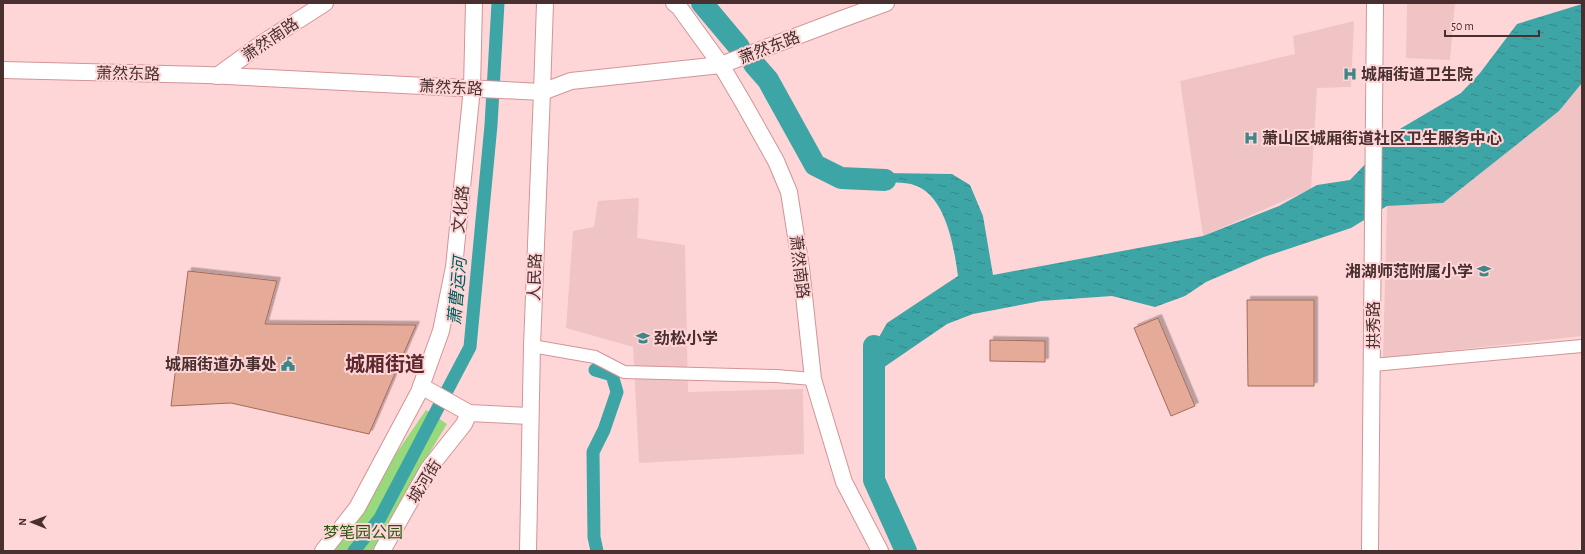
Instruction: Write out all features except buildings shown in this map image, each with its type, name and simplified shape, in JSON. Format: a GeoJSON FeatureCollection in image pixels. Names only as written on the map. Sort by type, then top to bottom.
{"type":"FeatureCollection","features":[{"type":"Feature","properties":{"kind":"street","name":"萧然南路"},"geometry":{"type":"LineString","coordinates":[[217,76],[261,44],[325,3]]}},
{"type":"Feature","properties":{"kind":"street","name":"文化路"},"geometry":{"type":"LineString","coordinates":[[323,551],[357,508],[421,386],[441,331],[454,267],[476,88],[474,3]]}},
{"type":"Feature","properties":{"kind":"street","name":"人民路"},"geometry":{"type":"LineString","coordinates":[[528,551],[532,346],[545,3]]}},
{"type":"Feature","properties":{"kind":"street","name":"萧然南路"},"geometry":{"type":"LineString","coordinates":[[674,3],[679,7],[721,66],[772,154],[789,192],[801,268],[813,379],[844,482],[880,551]]}},
{"type":"Feature","properties":{"kind":"street","name":"萧然东路"},"geometry":{"type":"LineString","coordinates":[[3,70],[217,76],[542,92],[571,82],[721,66],[842,18],[886,3]]}},
{"type":"Feature","properties":{"kind":"street","name":"拱秀路"},"geometry":{"type":"LineString","coordinates":[[1370,551],[1373,365],[1375,3]]}},
{"type":"Feature","properties":{"kind":"street"},"geometry":{"type":"LineString","coordinates":[[532,346],[595,357],[624,372],[776,376],[813,379]]}},
{"type":"Feature","properties":{"kind":"street"},"geometry":{"type":"LineString","coordinates":[[1373,365],[1582,346]]}},
{"type":"Feature","properties":{"kind":"street"},"geometry":{"type":"LineString","coordinates":[[421,386],[469,413],[530,416]]}},
{"type":"Feature","properties":{"kind":"street","name":"城河街"},"geometry":{"type":"LineString","coordinates":[[382,551],[429,468],[464,424],[469,413]]}},
{"type":"Feature","properties":{"kind":"shaded area"},"geometry":{"type":"Polygon","coordinates":[[[1407,3],[1455,3],[1450,60],[1406,58],[1407,3]]]}},
{"type":"Feature","properties":{"kind":"shaded area","name":"萧山区城厢街道社区卫生服务中心"},"geometry":{"type":"Polygon","coordinates":[[[1354,21],[1351,87],[1317,88],[1311,189],[1203,236],[1180,81],[1295,54],[1293,36],[1354,21]]]}},
{"type":"Feature","properties":{"kind":"shaded area","name":"湘湖师范附属小学"},"geometry":{"type":"Polygon","coordinates":[[[1582,83],[1582,336],[1383,358],[1387,206],[1443,203],[1559,111],[1582,83]]]}},
{"type":"Feature","properties":{"kind":"shaded area","name":"劲松小学"},"geometry":{"type":"Polygon","coordinates":[[[639,198],[637,238],[685,245],[688,392],[803,389],[804,454],[639,463],[633,347],[566,328],[573,231],[594,227],[598,201],[639,198]]]}},
{"type":"Feature","properties":{"kind":"green space","name":"梦笔园公园"},"geometry":{"type":"Polygon","coordinates":[[[426,410],[447,424],[406,491],[372,551],[329,551],[426,410]]]}},
{"type":"Feature","properties":{"kind":"water"},"geometry":{"type":"Polygon","coordinates":[[[1582,4],[1582,83],[1559,111],[1443,203],[1387,206],[1351,228],[1264,257],[1206,282],[1185,296],[1155,307],[1112,296],[1041,301],[973,314],[947,324],[874,374],[874,346],[887,323],[958,276],[951,237],[941,211],[934,199],[925,191],[914,185],[886,182],[882,173],[952,174],[970,185],[983,216],[993,275],[1203,236],[1279,206],[1317,185],[1350,180],[1398,130],[1461,93],[1480,73],[1517,24],[1582,4]]]}},
{"type":"Feature","properties":{"kind":"waterway","name":"萧曹运河"},"geometry":{"type":"LineString","coordinates":[[354,551],[380,518],[470,347],[491,125],[498,3]]}},
{"type":"Feature","properties":{"kind":"waterway"},"geometry":{"type":"LineString","coordinates":[[702,3],[739,47]]}},
{"type":"Feature","properties":{"kind":"waterway"},"geometry":{"type":"LineString","coordinates":[[754,64],[768,80],[815,165],[841,178],[885,180]]}},
{"type":"Feature","properties":{"kind":"waterway"},"geometry":{"type":"LineString","coordinates":[[874,346],[874,480],[906,551]]}},
{"type":"Feature","properties":{"kind":"waterway"},"geometry":{"type":"LineString","coordinates":[[595,370],[612,375],[617,392],[604,430],[593,452],[594,537],[597,551]]}},
{"type":"Feature","properties":{"kind":"place","name":"城厢街道卫生院"},"geometry":{"type":"Point","coordinates":[1350,74]}},
{"type":"Feature","properties":{"kind":"place","name":"萧山区城厢街道社区卫生服务中心"},"geometry":{"type":"Point","coordinates":[1251,138]}},
{"type":"Feature","properties":{"kind":"place","name":"湘湖师范附属小学"},"geometry":{"type":"Point","coordinates":[1484,271]}},
{"type":"Feature","properties":{"kind":"place","name":"劲松小学"},"geometry":{"type":"Point","coordinates":[643,338]}},
{"type":"Feature","properties":{"kind":"place","name":"城厢街道办事处"},"geometry":{"type":"Point","coordinates":[288,364]}},
{"type":"Feature","properties":{"kind":"district","name":"城厢街道"},"geometry":{"type":"Point","coordinates":[385,364]}}]}
